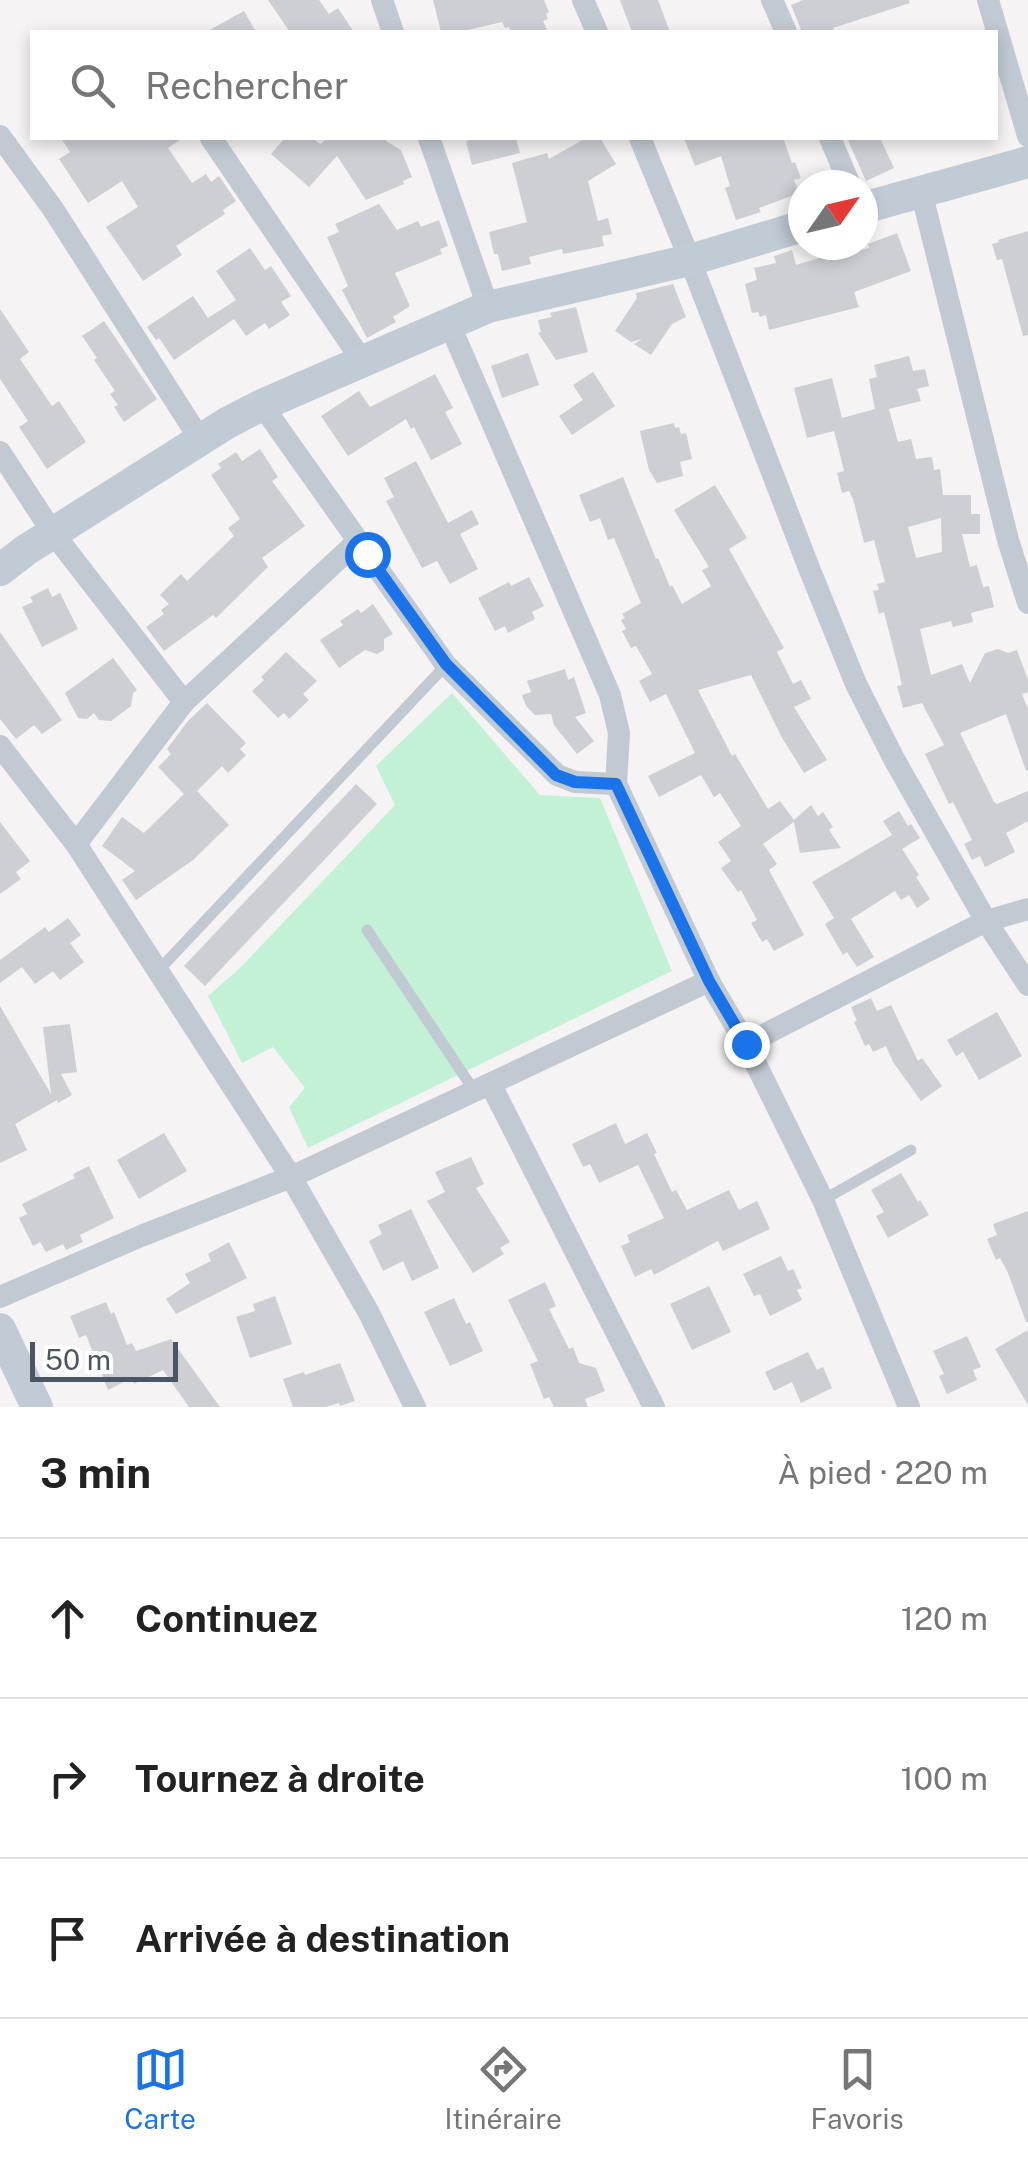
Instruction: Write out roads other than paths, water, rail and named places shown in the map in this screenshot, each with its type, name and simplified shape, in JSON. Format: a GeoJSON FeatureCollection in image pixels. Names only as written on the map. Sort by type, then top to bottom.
{"type":"FeatureCollection","features":[{"type":"Feature","properties":{"kind":"street"},"geometry":{"type":"LineString","coordinates":[[382,0],[392,30]]}},
{"type":"Feature","properties":{"kind":"street"},"geometry":{"type":"LineString","coordinates":[[583,0],[595,30]]}},
{"type":"Feature","properties":{"kind":"street"},"geometry":{"type":"LineString","coordinates":[[772,0],[785,30]]}},
{"type":"Feature","properties":{"kind":"street"},"geometry":{"type":"LineString","coordinates":[[988,0],[997,30]]}},
{"type":"Feature","properties":{"kind":"street"},"geometry":{"type":"LineString","coordinates":[[998,34],[1028,136]]}},
{"type":"Feature","properties":{"kind":"street"},"geometry":{"type":"LineString","coordinates":[[0,136],[53,209],[201,441]]}},
{"type":"Feature","properties":{"kind":"street"},"geometry":{"type":"LineString","coordinates":[[212,140],[363,362]]}},
{"type":"Feature","properties":{"kind":"street"},"geometry":{"type":"LineString","coordinates":[[430,140],[488,307]]}},
{"type":"Feature","properties":{"kind":"street"},"geometry":{"type":"LineString","coordinates":[[641,140],[856,684],[986,921],[1028,986]]}},
{"type":"Feature","properties":{"kind":"street"},"geometry":{"type":"LineString","coordinates":[[831,140],[844,170]]}},
{"type":"Feature","properties":{"kind":"street"},"geometry":{"type":"LineString","coordinates":[[878,204],[1028,162]]}},
{"type":"Feature","properties":{"kind":"street"},"geometry":{"type":"LineString","coordinates":[[921,191],[1008,540],[1028,604]]}},
{"type":"Feature","properties":{"kind":"street"},"geometry":{"type":"LineString","coordinates":[[0,570],[227,424],[449,323],[488,307],[690,260],[788,231]]}},
{"type":"Feature","properties":{"kind":"street"},"geometry":{"type":"LineString","coordinates":[[449,323],[610,694],[619,734],[616,784],[709,981],[746,1044],[824,1200],[909,1407]]}},
{"type":"Feature","properties":{"kind":"street"},"geometry":{"type":"LineString","coordinates":[[262,405],[446,664],[556,775],[575,782],[616,784]]}},
{"type":"Feature","properties":{"kind":"street"},"geometry":{"type":"LineString","coordinates":[[0,452],[54,533],[184,702]]}},
{"type":"Feature","properties":{"kind":"street"},"geometry":{"type":"LineString","coordinates":[[76,844],[184,702],[358,540]]}},
{"type":"Feature","properties":{"kind":"street"},"geometry":{"type":"LineString","coordinates":[[0,746],[76,844],[290,1176],[370,1313],[415,1407]]}},
{"type":"Feature","properties":{"kind":"street"},"geometry":{"type":"LineString","coordinates":[[746,1044],[986,921],[1028,909]]}},
{"type":"Feature","properties":{"kind":"street"},"geometry":{"type":"LineString","coordinates":[[0,1297],[290,1176],[709,981]]}},
{"type":"Feature","properties":{"kind":"street"},"geometry":{"type":"LineString","coordinates":[[483,1089],[654,1407]]}},
{"type":"Feature","properties":{"kind":"street"},"geometry":{"type":"LineString","coordinates":[[0,1329],[36,1407]]}},
{"type":"Feature","properties":{"kind":"lane"},"geometry":{"type":"LineString","coordinates":[[158,971],[446,664]]}},
{"type":"Feature","properties":{"kind":"lane"},"geometry":{"type":"LineString","coordinates":[[367,930],[483,1089]]}},
{"type":"Feature","properties":{"kind":"lane"},"geometry":{"type":"LineString","coordinates":[[824,1200],[911,1150]]}}]}
